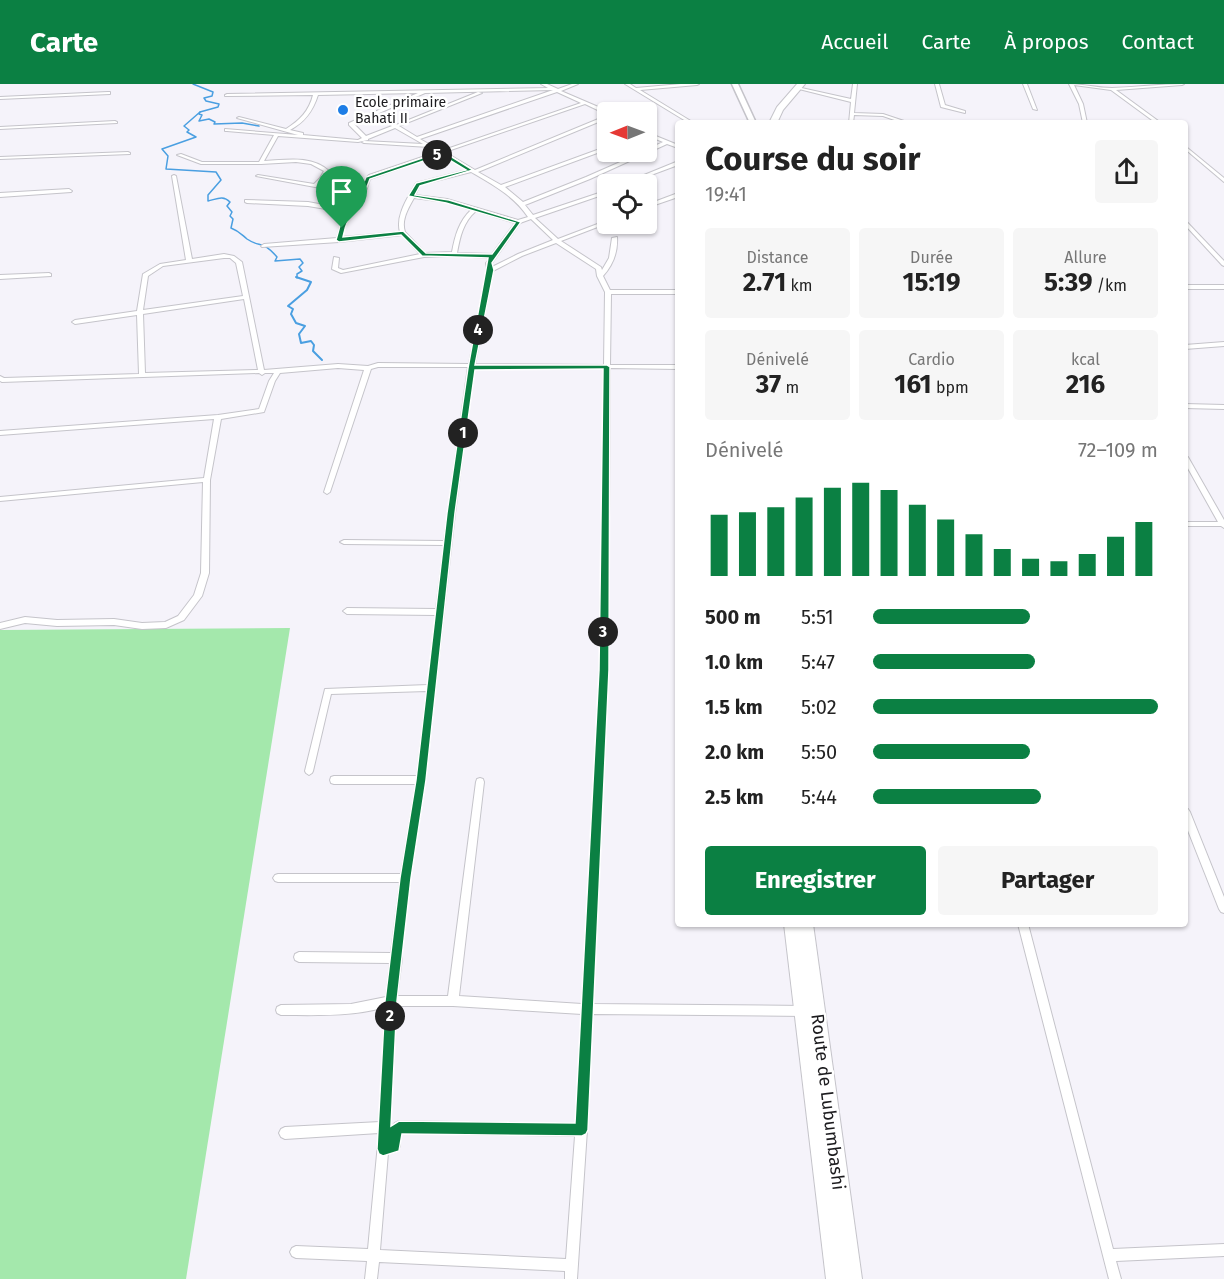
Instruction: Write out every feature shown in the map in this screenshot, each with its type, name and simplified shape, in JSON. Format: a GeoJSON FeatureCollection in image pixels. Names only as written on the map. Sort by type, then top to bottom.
{"type":"FeatureCollection","features":[{"type":"Feature","properties":{"kind":"highway"},"geometry":{"type":"LineString","coordinates":[[774,120],[780,109],[799,86]]}},
{"type":"Feature","properties":{"kind":"highway","name":"Route de Lubumbashi"},"geometry":{"type":"LineString","coordinates":[[793,927],[810,1011],[852,1279]]}},
{"type":"Feature","properties":{"kind":"highway","name":"Route de Lubumbashi"},"geometry":{"type":"LineString","coordinates":[[805,927],[810,1011],[836,1279]]}},
{"type":"Feature","properties":{"kind":"street"},"geometry":{"type":"LineString","coordinates":[[543,84],[597,109]]}},
{"type":"Feature","properties":{"kind":"street"},"geometry":{"type":"LineString","coordinates":[[418,138],[576,84]]}},
{"type":"Feature","properties":{"kind":"street"},"geometry":{"type":"LineString","coordinates":[[627,84],[687,120]]}},
{"type":"Feature","properties":{"kind":"street"},"geometry":{"type":"LineString","coordinates":[[636,89],[698,84]]}},
{"type":"Feature","properties":{"kind":"street"},"geometry":{"type":"LineString","coordinates":[[735,84],[752,120]]}},
{"type":"Feature","properties":{"kind":"street"},"geometry":{"type":"LineString","coordinates":[[851,120],[855,84]]}},
{"type":"Feature","properties":{"kind":"street"},"geometry":{"type":"LineString","coordinates":[[937,84],[943,106],[963,112]]}},
{"type":"Feature","properties":{"kind":"street"},"geometry":{"type":"LineString","coordinates":[[1025,84],[1035,109]]}},
{"type":"Feature","properties":{"kind":"street"},"geometry":{"type":"LineString","coordinates":[[1084,120],[1073,84],[1112,89],[1182,84]]}},
{"type":"Feature","properties":{"kind":"street"},"geometry":{"type":"LineString","coordinates":[[799,86],[852,101]]}},
{"type":"Feature","properties":{"kind":"street"},"geometry":{"type":"LineString","coordinates":[[227,95],[556,89]]}},
{"type":"Feature","properties":{"kind":"street"},"geometry":{"type":"LineString","coordinates":[[1112,89],[1155,120]]}},
{"type":"Feature","properties":{"kind":"street"},"geometry":{"type":"LineString","coordinates":[[366,139],[351,124],[376,115],[426,91]]}},
{"type":"Feature","properties":{"kind":"street"},"geometry":{"type":"LineString","coordinates":[[358,141],[486,91]]}},
{"type":"Feature","properties":{"kind":"street"},"geometry":{"type":"LineString","coordinates":[[0,98],[108,93]]}},
{"type":"Feature","properties":{"kind":"street"},"geometry":{"type":"LineString","coordinates":[[288,129],[306,117],[314,104],[316,93]]}},
{"type":"Feature","properties":{"kind":"street"},"geometry":{"type":"LineString","coordinates":[[339,240],[347,211],[362,194],[368,178],[585,103]]}},
{"type":"Feature","properties":{"kind":"street"},"geometry":{"type":"LineString","coordinates":[[852,114],[883,115],[899,120]]}},
{"type":"Feature","properties":{"kind":"street"},"geometry":{"type":"LineString","coordinates":[[376,115],[501,187],[522,204],[532,218],[557,241],[599,268],[600,276],[608,292],[604,670],[582,1130],[571,1279]]}},
{"type":"Feature","properties":{"kind":"street"},"geometry":{"type":"LineString","coordinates":[[239,118],[288,129],[307,137]]}},
{"type":"Feature","properties":{"kind":"street"},"geometry":{"type":"LineString","coordinates":[[424,255],[400,228],[402,216],[418,184],[472,171],[597,120]]}},
{"type":"Feature","properties":{"kind":"street"},"geometry":{"type":"LineString","coordinates":[[0,128],[115,122]]}},
{"type":"Feature","properties":{"kind":"street"},"geometry":{"type":"LineString","coordinates":[[227,130],[430,146]]}},
{"type":"Feature","properties":{"kind":"street"},"geometry":{"type":"LineString","coordinates":[[261,163],[276,135]]}},
{"type":"Feature","properties":{"kind":"street"},"geometry":{"type":"LineString","coordinates":[[657,138],[675,146]]}},
{"type":"Feature","properties":{"kind":"street"},"geometry":{"type":"LineString","coordinates":[[522,204],[588,178],[668,142]]}},
{"type":"Feature","properties":{"kind":"street"},"geometry":{"type":"LineString","coordinates":[[1188,150],[1224,181]]}},
{"type":"Feature","properties":{"kind":"street"},"geometry":{"type":"LineString","coordinates":[[501,187],[597,151]]}},
{"type":"Feature","properties":{"kind":"street"},"geometry":{"type":"LineString","coordinates":[[0,158],[128,153]]}},
{"type":"Feature","properties":{"kind":"street"},"geometry":{"type":"LineString","coordinates":[[179,155],[201,163],[303,162],[318,165],[327,171],[316,184]]}},
{"type":"Feature","properties":{"kind":"street"},"geometry":{"type":"LineString","coordinates":[[650,174],[675,164]]}},
{"type":"Feature","properties":{"kind":"street"},"geometry":{"type":"LineString","coordinates":[[174,176],[189,260]]}},
{"type":"Feature","properties":{"kind":"street"},"geometry":{"type":"LineString","coordinates":[[258,176],[316,184],[362,194]]}},
{"type":"Feature","properties":{"kind":"street"},"geometry":{"type":"LineString","coordinates":[[0,195],[69,192]]}},
{"type":"Feature","properties":{"kind":"street"},"geometry":{"type":"LineString","coordinates":[[411,196],[447,201],[518,222],[597,195]]}},
{"type":"Feature","properties":{"kind":"street"},"geometry":{"type":"LineString","coordinates":[[657,203],[675,196]]}},
{"type":"Feature","properties":{"kind":"street"},"geometry":{"type":"LineString","coordinates":[[247,201],[308,204],[347,211]]}},
{"type":"Feature","properties":{"kind":"street"},"geometry":{"type":"LineString","coordinates":[[454,254],[457,237],[465,217],[474,210]]}},
{"type":"Feature","properties":{"kind":"street"},"geometry":{"type":"LineString","coordinates":[[371,1279],[385,1127],[391,1001],[405,878],[421,780],[471,368],[490,270],[489,263],[518,222]]}},
{"type":"Feature","properties":{"kind":"street"},"geometry":{"type":"LineString","coordinates":[[490,270],[520,255],[597,225]]}},
{"type":"Feature","properties":{"kind":"street"},"geometry":{"type":"LineString","coordinates":[[1188,225],[1224,264]]}},
{"type":"Feature","properties":{"kind":"street"},"geometry":{"type":"LineString","coordinates":[[264,246],[403,233]]}},
{"type":"Feature","properties":{"kind":"street"},"geometry":{"type":"LineString","coordinates":[[600,276],[609,267],[613,257],[615,238]]}},
{"type":"Feature","properties":{"kind":"street"},"geometry":{"type":"LineString","coordinates":[[336,258],[335,269],[343,272],[424,255],[492,256]]}},
{"type":"Feature","properties":{"kind":"street"},"geometry":{"type":"LineString","coordinates":[[142,375],[140,312],[145,275],[162,265],[189,260],[232,257],[239,262],[262,373]]}},
{"type":"Feature","properties":{"kind":"street"},"geometry":{"type":"LineString","coordinates":[[0,277],[49,275]]}},
{"type":"Feature","properties":{"kind":"street"},"geometry":{"type":"LineString","coordinates":[[1188,287],[1224,287]]}},
{"type":"Feature","properties":{"kind":"street"},"geometry":{"type":"LineString","coordinates":[[608,292],[675,291]]}},
{"type":"Feature","properties":{"kind":"street"},"geometry":{"type":"LineString","coordinates":[[75,322],[246,297]]}},
{"type":"Feature","properties":{"kind":"street"},"geometry":{"type":"LineString","coordinates":[[1188,347],[1224,344]]}},
{"type":"Feature","properties":{"kind":"street"},"geometry":{"type":"LineString","coordinates":[[0,378],[2,380],[262,373],[338,366],[368,368],[378,365],[471,368],[675,367]]}},
{"type":"Feature","properties":{"kind":"street"},"geometry":{"type":"LineString","coordinates":[[327,492],[368,368]]}},
{"type":"Feature","properties":{"kind":"street"},"geometry":{"type":"LineString","coordinates":[[0,433],[218,417],[262,411],[272,381],[278,371]]}},
{"type":"Feature","properties":{"kind":"street"},"geometry":{"type":"LineString","coordinates":[[1188,406],[1224,407]]}},
{"type":"Feature","properties":{"kind":"street"},"geometry":{"type":"LineString","coordinates":[[0,626],[25,621],[166,625],[181,618],[198,596],[205,573],[207,480],[218,417]]}},
{"type":"Feature","properties":{"kind":"street"},"geometry":{"type":"LineString","coordinates":[[1188,462],[1224,525]]}},
{"type":"Feature","properties":{"kind":"street"},"geometry":{"type":"LineString","coordinates":[[0,499],[207,480]]}},
{"type":"Feature","properties":{"kind":"street"},"geometry":{"type":"LineString","coordinates":[[1188,524],[1224,525]]}},
{"type":"Feature","properties":{"kind":"street"},"geometry":{"type":"LineString","coordinates":[[345,542],[448,543]]}},
{"type":"Feature","properties":{"kind":"street"},"geometry":{"type":"LineString","coordinates":[[347,611],[440,612]]}},
{"type":"Feature","properties":{"kind":"street"},"geometry":{"type":"LineString","coordinates":[[309,771],[328,691],[431,688]]}},
{"type":"Feature","properties":{"kind":"street"},"geometry":{"type":"LineString","coordinates":[[334,780],[421,780]]}},
{"type":"Feature","properties":{"kind":"street"},"geometry":{"type":"LineString","coordinates":[[453,1001],[480,782]]}},
{"type":"Feature","properties":{"kind":"street"},"geometry":{"type":"LineString","coordinates":[[1188,819],[1222,894],[1224,909]]}},
{"type":"Feature","properties":{"kind":"street"},"geometry":{"type":"LineString","coordinates":[[278,878],[405,878]]}},
{"type":"Feature","properties":{"kind":"street"},"geometry":{"type":"LineString","coordinates":[[1024,927],[1110,1255],[1114,1279]]}},
{"type":"Feature","properties":{"kind":"street"},"geometry":{"type":"LineString","coordinates":[[299,957],[397,958]]}},
{"type":"Feature","properties":{"kind":"street"},"geometry":{"type":"LineString","coordinates":[[281,1010],[349,1008],[391,1001],[453,1001],[586,1009],[810,1011]]}},
{"type":"Feature","properties":{"kind":"street"},"geometry":{"type":"LineString","coordinates":[[285,1133],[385,1127]]}},
{"type":"Feature","properties":{"kind":"street"},"geometry":{"type":"LineString","coordinates":[[383,1149],[394,1146],[395,1131],[399,1127],[582,1130]]}},
{"type":"Feature","properties":{"kind":"street"},"geometry":{"type":"LineString","coordinates":[[1110,1255],[1224,1250]]}},
{"type":"Feature","properties":{"kind":"street"},"geometry":{"type":"LineString","coordinates":[[296,1252],[572,1265]]}},
{"type":"Feature","properties":{"kind":"green space"},"geometry":{"type":"Polygon","coordinates":[[[290,628],[186,1279],[0,1279],[0,630],[290,628]]]}},
{"type":"Feature","properties":{"kind":"waterway"},"geometry":{"type":"LineString","coordinates":[[193,84],[213,92],[212,96],[204,98],[206,101],[219,104],[218,107],[200,112]]}},
{"type":"Feature","properties":{"kind":"waterway"},"geometry":{"type":"LineString","coordinates":[[200,112],[199,114],[202,115],[199,121],[209,119],[215,122],[214,124],[242,123],[259,126]]}},
{"type":"Feature","properties":{"kind":"waterway"},"geometry":{"type":"LineString","coordinates":[[200,112],[184,126],[189,130],[187,132],[196,137],[162,149],[168,156],[166,169],[216,172],[221,180],[208,195],[208,201],[222,198],[230,202],[227,206],[232,212],[231,228],[251,242],[268,248],[277,257],[275,261],[300,259],[303,263],[299,267],[302,271],[297,274],[297,277]]}},
{"type":"Feature","properties":{"kind":"waterway"},"geometry":{"type":"LineString","coordinates":[[297,277],[311,282],[307,290],[288,306],[293,309],[291,314],[296,323],[305,326],[299,334],[301,343],[311,341],[314,345],[313,351],[322,360]]}},
{"type":"Feature","properties":{"kind":"place","name":"Ecole primaire Bahati II"},"geometry":{"type":"Point","coordinates":[343,110]}},
{"type":"Feature","properties":{"kind":"route"},"geometry":{"type":"LineString","coordinates":[[342,228],[339,240],[403,233],[424,255],[492,256],[489,263],[490,270],[471,368],[451,513],[421,780],[405,878],[391,1001],[383,1149],[394,1146],[395,1131],[399,1127],[582,1130],[604,670],[607,367],[471,368],[481,319],[490,270],[489,263],[518,222],[447,201],[411,196],[418,184],[471,170],[442,153],[368,178],[362,194],[347,211],[342,228]]}}]}
